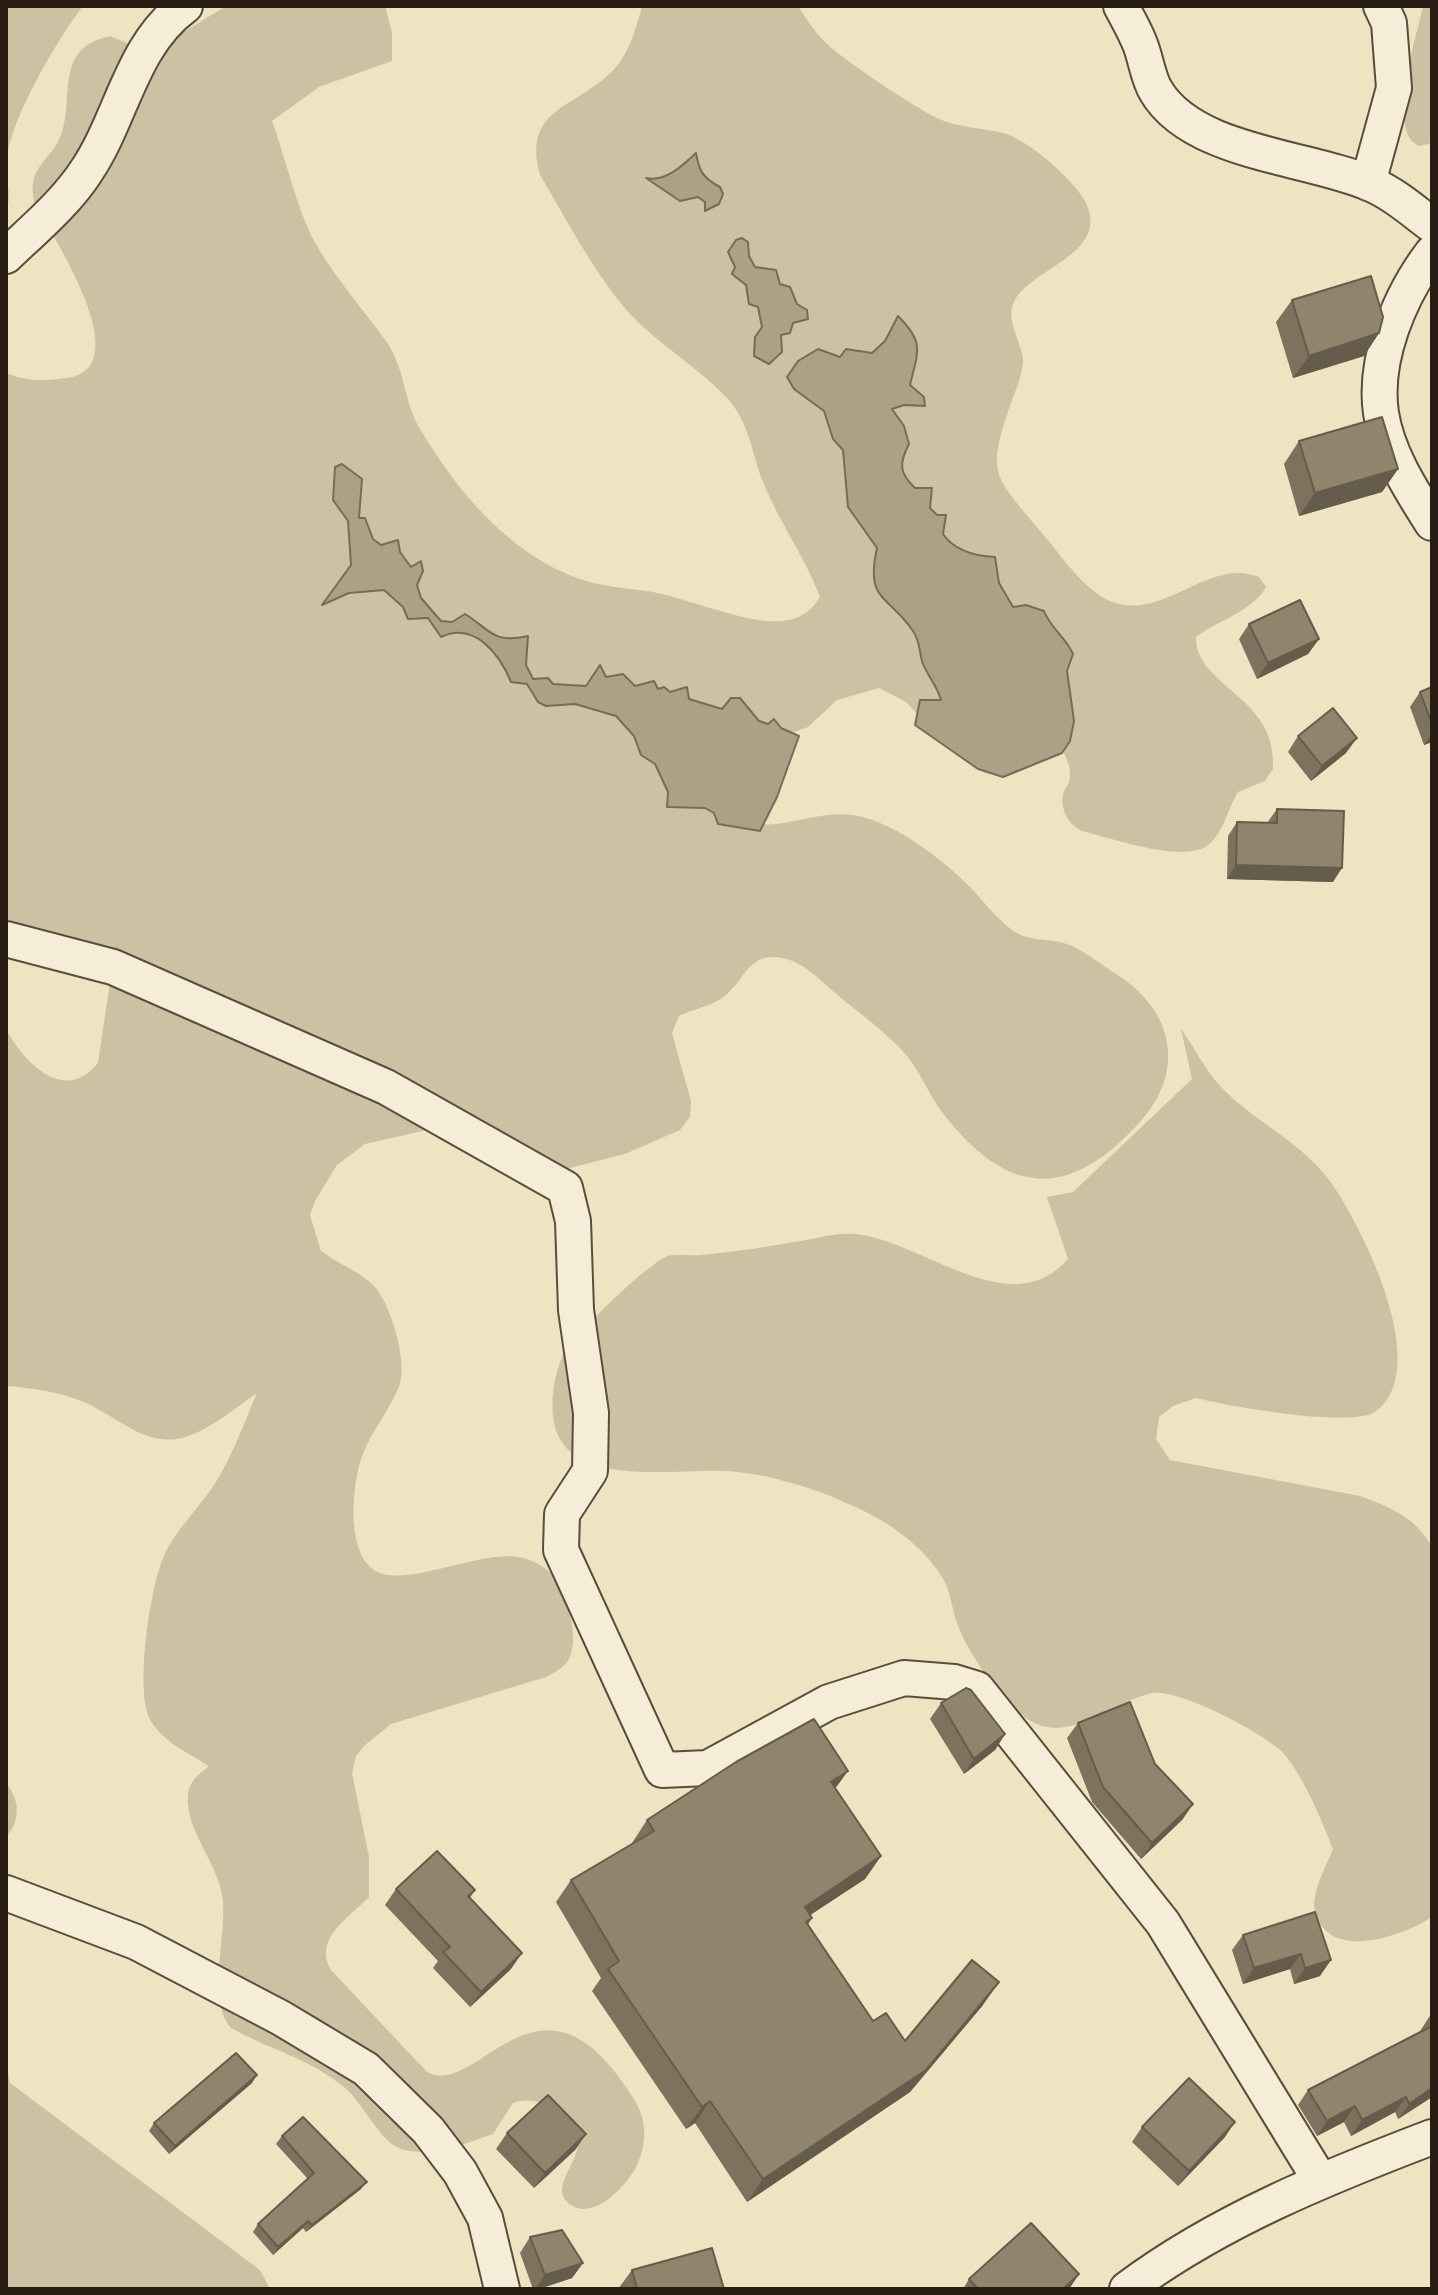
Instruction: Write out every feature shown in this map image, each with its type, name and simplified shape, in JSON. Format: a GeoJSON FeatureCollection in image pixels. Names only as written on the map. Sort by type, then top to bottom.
{"type":"FeatureCollection","features":[{"type":"Feature","properties":{"kind":"street"},"geometry":{"type":"LineString","coordinates":[[6,256],[87,171],[138,64],[173,15],[185,6]]}},
{"type":"Feature","properties":{"kind":"street"},"geometry":{"type":"LineString","coordinates":[[1121,6],[1140,43],[1156,91],[1174,111],[1203,131],[1257,152],[1368,183],[1396,197],[1432,225]]}},
{"type":"Feature","properties":{"kind":"street"},"geometry":{"type":"LineString","coordinates":[[1368,183],[1384,137],[1394,88],[1389,23],[1381,6]]}},
{"type":"Feature","properties":{"kind":"street"},"geometry":{"type":"LineString","coordinates":[[1432,253],[1404,300],[1382,357],[1381,413],[1401,473],[1432,523]]}},
{"type":"Feature","properties":{"kind":"street"},"geometry":{"type":"LineString","coordinates":[[6,939],[113,967],[386,1087],[565,1188],[573,1221],[576,1310],[591,1413],[590,1471],[562,1514],[561,1550],[662,1770],[708,1768],[829,1702],[904,1678],[954,1682],[977,1689],[1163,1923],[1320,2180]]}},
{"type":"Feature","properties":{"kind":"street"},"geometry":{"type":"LineString","coordinates":[[6,1893],[136,1942],[281,2018],[366,2069],[428,2130],[460,2172],[485,2218],[502,2289]]}},
{"type":"Feature","properties":{"kind":"street"},"geometry":{"type":"LineString","coordinates":[[1127,2289],[1208,2239],[1320,2180],[1432,2137]]}},
{"type":"Feature","properties":{"kind":"shaded area"},"geometry":{"type":"Polygon","coordinates":[[[6,6],[83,6],[49,57],[17,121],[7,157],[9,199],[6,213],[6,6]]]}},
{"type":"Feature","properties":{"kind":"shaded area"},"geometry":{"type":"Polygon","coordinates":[[[226,6],[385,6],[392,33],[392,61],[319,87],[272,121],[314,241],[394,354],[420,429],[451,475],[488,518],[508,537],[555,568],[589,582],[658,593],[739,616],[770,621],[798,617],[820,597],[769,497],[741,417],[727,398],[653,336],[617,298],[582,247],[540,175],[536,154],[538,138],[553,114],[592,88],[620,62],[642,6],[798,6],[823,40],[876,80],[941,120],[1003,133],[1024,143],[1060,171],[1085,201],[1090,219],[1088,234],[1079,247],[1024,289],[1012,307],[1012,322],[1023,364],[997,459],[998,472],[1013,497],[1083,582],[1099,595],[1120,604],[1140,605],[1160,600],[1219,576],[1239,573],[1259,577],[1266,587],[1244,609],[1196,637],[1199,654],[1208,668],[1251,708],[1263,725],[1271,744],[1273,769],[1265,781],[1238,792],[1218,833],[1208,845],[1197,850],[1182,852],[1146,848],[1082,831],[1073,825],[1064,811],[1062,801],[1070,772],[1058,742],[946,553],[819,369],[952,700],[925,722],[906,702],[879,688],[837,700],[808,727],[776,739],[733,818],[770,824],[848,814],[874,820],[904,835],[933,855],[1018,934],[1064,943],[1091,957],[1135,989],[1161,1023],[1167,1042],[1168,1062],[1155,1102],[1140,1122],[1113,1148],[1088,1166],[1063,1176],[1038,1178],[1014,1173],[990,1160],[966,1140],[942,1112],[899,1047],[806,968],[790,960],[772,957],[752,965],[723,997],[679,1016],[672,1033],[691,1101],[690,1117],[680,1130],[625,1154],[554,1172],[427,1130],[365,1144],[337,1165],[315,1201],[310,1215],[321,1251],[366,1279],[379,1292],[396,1333],[402,1363],[399,1387],[366,1447],[356,1482],[355,1530],[363,1557],[370,1567],[383,1574],[400,1575],[506,1556],[532,1561],[548,1571],[559,1585],[573,1629],[569,1659],[559,1670],[546,1677],[391,1724],[356,1756],[352,1773],[369,1857],[369,1897],[336,1929],[327,1948],[327,1959],[331,1970],[427,2072],[447,2075],[515,2038],[541,2031],[570,2035],[601,2056],[635,2101],[644,2124],[644,2140],[637,2165],[626,2182],[610,2198],[590,2208],[580,2209],[571,2205],[563,2196],[563,2185],[578,2147],[578,2134],[571,2121],[553,2108],[534,2101],[513,2103],[493,2134],[445,2149],[407,2151],[383,2136],[352,2094],[332,2078],[231,2028],[223,2015],[219,1982],[222,1894],[188,1808],[190,1786],[209,1766],[170,1741],[151,1721],[146,1707],[144,1665],[153,1592],[163,1558],[219,1477],[257,1393],[196,1433],[165,1439],[137,1432],[75,1399],[46,1391],[6,1386],[6,1029],[23,1055],[46,1074],[59,1080],[72,1080],[85,1075],[98,1063],[110,982],[6,933],[6,373],[36,380],[67,378],[87,369],[95,350],[93,326],[84,298],[34,202],[34,180],[61,135],[69,76],[80,51],[92,42],[110,36],[136,47],[159,47],[226,6]]]}},
{"type":"Feature","properties":{"kind":"shaded area"},"geometry":{"type":"Polygon","coordinates":[[[1423,6],[1432,6],[1432,143],[1419,146],[1409,137],[1404,122],[1404,103],[1423,6]]]}},
{"type":"Feature","properties":{"kind":"shaded area"},"geometry":{"type":"Polygon","coordinates":[[[696,153],[703,173],[720,187],[723,194],[719,204],[705,211],[705,202],[698,197],[680,201],[646,178],[667,175],[696,153]]]}},
{"type":"Feature","properties":{"kind":"shaded area"},"geometry":{"type":"Polygon","coordinates":[[[742,238],[748,242],[749,256],[755,267],[776,270],[780,284],[790,287],[797,304],[807,310],[808,319],[793,323],[790,333],[781,335],[782,352],[769,364],[754,356],[755,337],[762,327],[758,307],[749,304],[746,285],[732,274],[735,267],[728,252],[736,240],[742,238]]]}},
{"type":"Feature","properties":{"kind":"shaded area"},"geometry":{"type":"Polygon","coordinates":[[[898,316],[916,341],[917,355],[910,385],[924,397],[925,406],[904,405],[892,409],[904,426],[909,444],[903,457],[903,472],[915,488],[932,488],[930,508],[937,515],[946,515],[943,534],[948,540],[966,551],[995,557],[999,583],[1013,607],[1026,605],[1044,611],[1073,654],[1067,671],[1074,721],[1070,741],[1062,753],[1003,777],[978,769],[915,725],[920,700],[941,700],[922,661],[915,635],[877,588],[874,566],[877,548],[848,507],[843,450],[833,439],[824,411],[794,389],[787,377],[798,361],[818,349],[840,357],[846,349],[872,353],[885,341],[898,316]]]}},
{"type":"Feature","properties":{"kind":"shaded area"},"geometry":{"type":"Polygon","coordinates":[[[342,464],[362,479],[359,518],[365,518],[373,539],[381,545],[398,540],[400,552],[411,567],[421,561],[423,571],[417,585],[421,598],[441,621],[452,622],[465,614],[499,637],[528,636],[526,665],[533,679],[548,678],[553,684],[586,686],[600,665],[606,677],[623,674],[635,686],[654,681],[658,689],[664,687],[670,692],[687,687],[689,699],[722,709],[731,698],[740,698],[759,721],[768,724],[774,719],[781,728],[799,736],[777,797],[760,831],[718,824],[714,813],[705,808],[667,807],[668,792],[655,764],[641,755],[634,736],[616,716],[575,704],[546,706],[538,702],[527,684],[511,682],[500,661],[485,643],[465,633],[441,637],[428,618],[408,619],[403,607],[384,590],[349,593],[322,605],[351,565],[348,521],[333,500],[335,467],[342,464]]]}},
{"type":"Feature","properties":{"kind":"shaded area"},"geometry":{"type":"Polygon","coordinates":[[[1181,1029],[1210,1073],[1228,1093],[1306,1155],[1332,1184],[1375,1265],[1395,1333],[1398,1365],[1391,1392],[1375,1412],[1342,1418],[1316,1417],[1196,1398],[1173,1406],[1159,1417],[1156,1439],[1170,1460],[1372,1500],[1410,1521],[1432,1547],[1432,1917],[1388,1937],[1353,1941],[1337,1938],[1324,1929],[1314,1907],[1319,1881],[1333,1849],[1310,1796],[1287,1757],[1255,1732],[1199,1704],[1153,1693],[1072,1726],[1056,1728],[1039,1725],[1023,1716],[994,1686],[961,1634],[942,1577],[914,1544],[891,1527],[823,1493],[759,1475],[727,1471],[626,1471],[601,1467],[579,1458],[563,1444],[554,1422],[555,1381],[568,1347],[628,1286],[668,1256],[727,1252],[855,1234],[881,1240],[993,1282],[1020,1284],[1045,1277],[1068,1259],[1047,1197],[1073,1192],[1192,1079],[1181,1029]]]}},
{"type":"Feature","properties":{"kind":"shaded area"},"geometry":{"type":"Polygon","coordinates":[[[6,1783],[14,1796],[17,1810],[14,1824],[6,1837],[6,1783]]]}},
{"type":"Feature","properties":{"kind":"shaded area"},"geometry":{"type":"Polygon","coordinates":[[[6,2062],[10,2083],[260,2270],[270,2289],[6,2289],[6,2062]]]}},
{"type":"Feature","properties":{"kind":"building"},"geometry":{"type":"Polygon","coordinates":[[[1371,276],[1383,317],[1379,333],[1309,356],[1292,300],[1371,276]]]}},
{"type":"Feature","properties":{"kind":"building"},"geometry":{"type":"Polygon","coordinates":[[[1382,417],[1398,469],[1315,493],[1299,441],[1382,417]]]}},
{"type":"Feature","properties":{"kind":"building"},"geometry":{"type":"Polygon","coordinates":[[[1300,600],[1319,639],[1268,663],[1249,624],[1300,600]]]}},
{"type":"Feature","properties":{"kind":"building"},"geometry":{"type":"Polygon","coordinates":[[[1432,687],[1432,724],[1420,692],[1432,687]]]}},
{"type":"Feature","properties":{"kind":"building"},"geometry":{"type":"Polygon","coordinates":[[[1333,708],[1357,738],[1322,766],[1298,736],[1333,708]]]}},
{"type":"Feature","properties":{"kind":"building"},"geometry":{"type":"Polygon","coordinates":[[[1277,809],[1344,811],[1342,868],[1236,865],[1237,822],[1277,823],[1277,809]]]}},
{"type":"Feature","properties":{"kind":"building"},"geometry":{"type":"Polygon","coordinates":[[[966,1688],[971,1690],[1005,1734],[974,1759],[941,1703],[966,1688]]]}},
{"type":"Feature","properties":{"kind":"building"},"geometry":{"type":"Polygon","coordinates":[[[1130,1702],[1155,1764],[1193,1804],[1152,1843],[1103,1787],[1078,1723],[1130,1702]]]}},
{"type":"Feature","properties":{"kind":"building"},"geometry":{"type":"Polygon","coordinates":[[[814,1719],[848,1771],[831,1782],[881,1856],[805,1907],[812,1918],[806,1922],[873,2021],[886,2013],[905,2041],[972,1960],[999,1982],[926,2070],[763,2179],[710,2101],[702,2107],[608,1969],[619,1961],[571,1880],[654,1831],[647,1820],[736,1762],[814,1719]]]}},
{"type":"Feature","properties":{"kind":"building"},"geometry":{"type":"Polygon","coordinates":[[[437,1851],[475,1890],[468,1896],[522,1953],[481,1992],[443,1952],[450,1947],[396,1889],[437,1851]]]}},
{"type":"Feature","properties":{"kind":"building"},"geometry":{"type":"Polygon","coordinates":[[[1315,1912],[1331,1960],[1305,1968],[1301,1954],[1254,1968],[1243,1935],[1315,1912]]]}},
{"type":"Feature","properties":{"kind":"building"},"geometry":{"type":"Polygon","coordinates":[[[1432,2026],[1432,2088],[1409,2104],[1406,2097],[1362,2120],[1355,2106],[1327,2121],[1308,2090],[1432,2026]]]}},
{"type":"Feature","properties":{"kind":"building"},"geometry":{"type":"Polygon","coordinates":[[[236,2053],[257,2075],[175,2146],[154,2123],[236,2053]]]}},
{"type":"Feature","properties":{"kind":"building"},"geometry":{"type":"Polygon","coordinates":[[[1189,2078],[1235,2122],[1189,2171],[1142,2127],[1189,2078]]]}},
{"type":"Feature","properties":{"kind":"building"},"geometry":{"type":"Polygon","coordinates":[[[548,2095],[586,2134],[545,2173],[507,2133],[548,2095]]]}},
{"type":"Feature","properties":{"kind":"building"},"geometry":{"type":"Polygon","coordinates":[[[303,2117],[367,2182],[312,2225],[308,2221],[278,2247],[258,2224],[314,2173],[282,2136],[303,2117]]]}},
{"type":"Feature","properties":{"kind":"building"},"geometry":{"type":"Polygon","coordinates":[[[1031,2223],[1079,2274],[1063,2289],[978,2289],[969,2279],[1031,2223]]]}},
{"type":"Feature","properties":{"kind":"building"},"geometry":{"type":"Polygon","coordinates":[[[562,2230],[583,2263],[545,2275],[530,2237],[562,2230]]]}},
{"type":"Feature","properties":{"kind":"building"},"geometry":{"type":"Polygon","coordinates":[[[712,2248],[724,2289],[637,2289],[632,2270],[712,2248]]]}}]}
